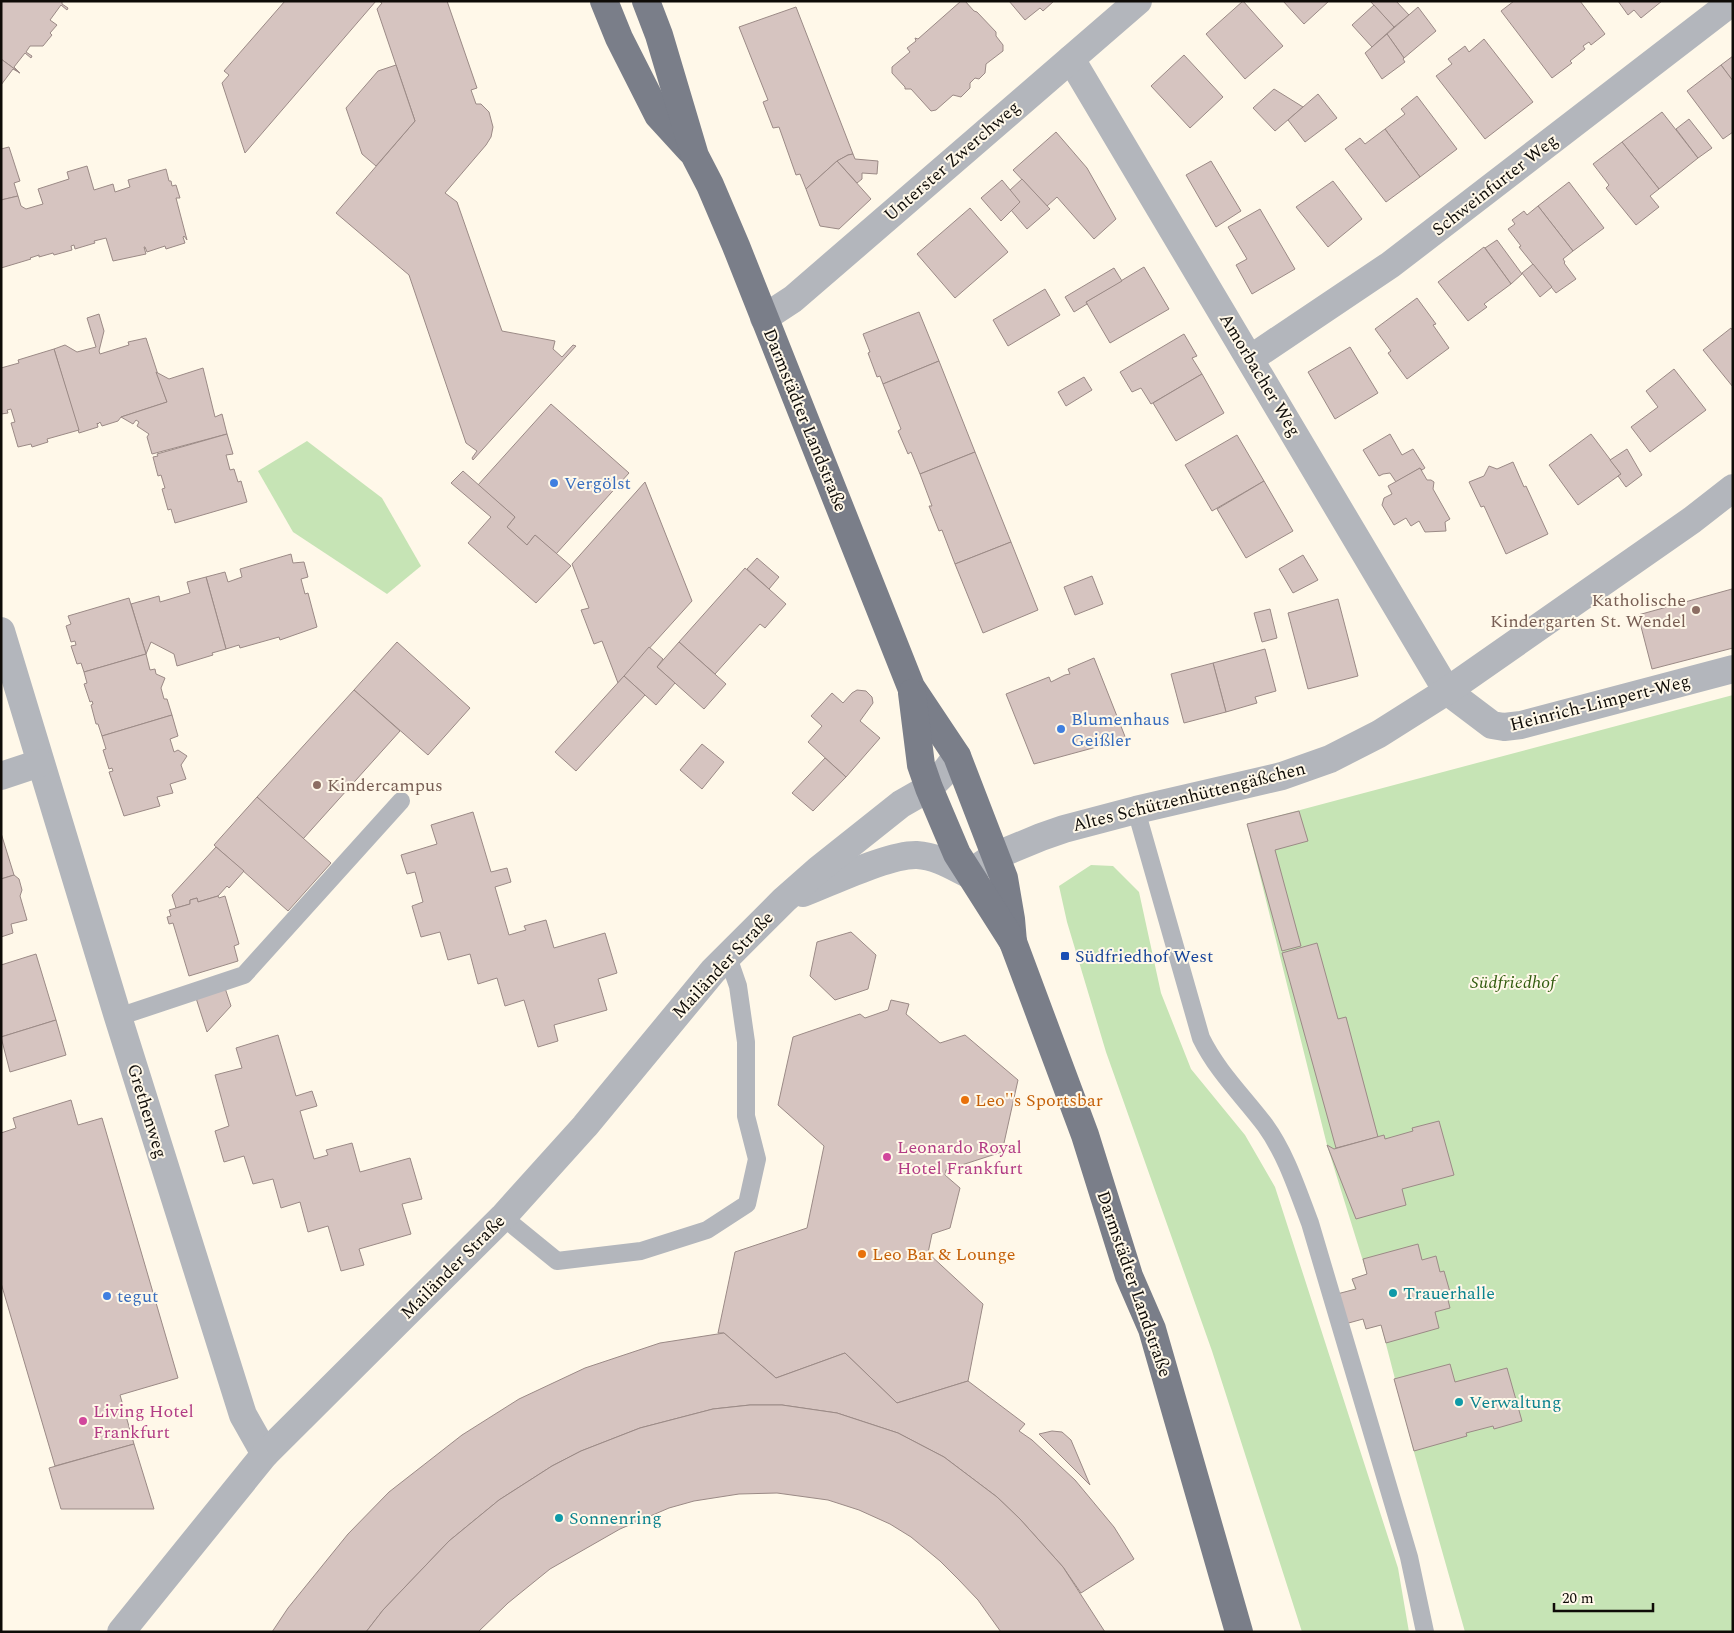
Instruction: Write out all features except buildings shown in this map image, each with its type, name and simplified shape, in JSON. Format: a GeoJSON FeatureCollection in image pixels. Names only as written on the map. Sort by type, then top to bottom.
{"type":"FeatureCollection","features":[{"type":"Feature","properties":{"kind":"main road","name":"Darmstädter Landstraße"},"geometry":{"type":"LineString","coordinates":[[604,1],[619,38],[658,116],[695,156]]}},
{"type":"Feature","properties":{"kind":"main road","name":"Darmstädter Landstraße"},"geometry":{"type":"LineString","coordinates":[[646,1],[659,35],[695,156],[722,213],[911,687],[957,756],[1004,878],[1012,919],[1013,942]]}},
{"type":"Feature","properties":{"kind":"main road","name":"Darmstädter Landstraße"},"geometry":{"type":"LineString","coordinates":[[911,687],[921,765],[929,788],[957,854],[1013,942],[1085,1135],[1129,1276],[1152,1329],[1239,1632]]}},
{"type":"Feature","properties":{"kind":"street","name":"Unterster Zwerchweg"},"geometry":{"type":"LineString","coordinates":[[764,318],[793,299],[1138,1]]}},
{"type":"Feature","properties":{"kind":"street","name":"Schweinfurter Weg"},"geometry":{"type":"LineString","coordinates":[[1250,359],[1390,265],[1733,1]]}},
{"type":"Feature","properties":{"kind":"street","name":"Amorbacher Weg"},"geometry":{"type":"LineString","coordinates":[[1071,59],[1447,691]]}},
{"type":"Feature","properties":{"kind":"street","name":"Altes Schützenhüttengäßchen"},"geometry":{"type":"LineString","coordinates":[[995,856],[1041,837],[1092,821],[1282,776],[1330,759],[1379,734],[1447,691],[1692,520],[1733,488]]}},
{"type":"Feature","properties":{"kind":"street","name":"Grethenweg"},"geometry":{"type":"LineString","coordinates":[[1,631],[118,1017],[243,1415],[265,1454]]}},
{"type":"Feature","properties":{"kind":"street","name":"Heinrich-Limpert-Weg"},"geometry":{"type":"LineString","coordinates":[[1447,691],[1492,725],[1504,727],[1521,726],[1733,669]]}},
{"type":"Feature","properties":{"kind":"street","name":"Mailänder Straße"},"geometry":{"type":"LineString","coordinates":[[127,1624],[265,1454],[503,1217],[585,1126],[713,971],[784,900],[818,870],[901,804],[929,788],[957,756]]}},
{"type":"Feature","properties":{"kind":"street"},"geometry":{"type":"LineString","coordinates":[[1,776],[40,763]]}},
{"type":"Feature","properties":{"kind":"street","name":"Mailänder Straße"},"geometry":{"type":"LineString","coordinates":[[784,900],[894,858],[917,855],[939,859],[968,874]]}},
{"type":"Feature","properties":{"kind":"street"},"geometry":{"type":"LineString","coordinates":[[968,874],[995,856]]}},
{"type":"Feature","properties":{"kind":"lane"},"geometry":{"type":"LineString","coordinates":[[118,1017],[244,975],[401,800]]}},
{"type":"Feature","properties":{"kind":"lane"},"geometry":{"type":"LineString","coordinates":[[1136,810],[1201,1038],[1214,1063],[1266,1127],[1291,1173],[1310,1223],[1409,1557],[1425,1632]]}},
{"type":"Feature","properties":{"kind":"lane"},"geometry":{"type":"LineString","coordinates":[[503,1217],[557,1261],[641,1251],[706,1230],[747,1204],[757,1159],[746,1116],[746,1042],[738,986],[728,956]]}},
{"type":"Feature","properties":{"kind":"green space"},"geometry":{"type":"Polygon","coordinates":[[[307,441],[382,498],[421,566],[387,594],[293,532],[258,471],[307,441]]]}},
{"type":"Feature","properties":{"kind":"green space","name":"Südfriedhof"},"geometry":{"type":"Polygon","coordinates":[[[1733,695],[1733,1632],[1465,1632],[1414,1452],[1381,1325],[1366,1329],[1363,1319],[1337,1294],[1355,1289],[1352,1279],[1367,1274],[1327,1145],[1247,824],[1733,695]]]}},
{"type":"Feature","properties":{"kind":"green space"},"geometry":{"type":"Polygon","coordinates":[[[1091,865],[1113,866],[1139,892],[1161,993],[1191,1069],[1245,1135],[1275,1187],[1398,1568],[1409,1632],[1302,1632],[1212,1351],[1106,1052],[1067,922],[1059,886],[1091,865]]]}},
{"type":"Feature","properties":{"kind":"place","name":"Vergölst"},"geometry":{"type":"Point","coordinates":[554,483]}},
{"type":"Feature","properties":{"kind":"place","name":"Katholische Kindergarten St. Wendel"},"geometry":{"type":"Point","coordinates":[1696,610]}},
{"type":"Feature","properties":{"kind":"place","name":"Blumenhaus Geißler"},"geometry":{"type":"Point","coordinates":[1061,729]}},
{"type":"Feature","properties":{"kind":"place","name":"Kindercampus"},"geometry":{"type":"Point","coordinates":[317,785]}},
{"type":"Feature","properties":{"kind":"place","name":"Südfriedhof West"},"geometry":{"type":"Point","coordinates":[1065,956]}},
{"type":"Feature","properties":{"kind":"place","name":"Leo''s Sportsbar"},"geometry":{"type":"Point","coordinates":[965,1100]}},
{"type":"Feature","properties":{"kind":"place","name":"Leonardo Royal Hotel Frankfurt"},"geometry":{"type":"Point","coordinates":[887,1157]}},
{"type":"Feature","properties":{"kind":"place","name":"Leo Bar & Lounge"},"geometry":{"type":"Point","coordinates":[862,1254]}},
{"type":"Feature","properties":{"kind":"place","name":"Trauerhalle"},"geometry":{"type":"Point","coordinates":[1393,1293]}},
{"type":"Feature","properties":{"kind":"place","name":"tegut"},"geometry":{"type":"Point","coordinates":[107,1296]}},
{"type":"Feature","properties":{"kind":"place","name":"Verwaltung"},"geometry":{"type":"Point","coordinates":[1459,1402]}},
{"type":"Feature","properties":{"kind":"place","name":"Living Hotel Frankfurt"},"geometry":{"type":"Point","coordinates":[83,1421]}},
{"type":"Feature","properties":{"kind":"place","name":"Sonnenring"},"geometry":{"type":"Point","coordinates":[559,1518]}}]}
